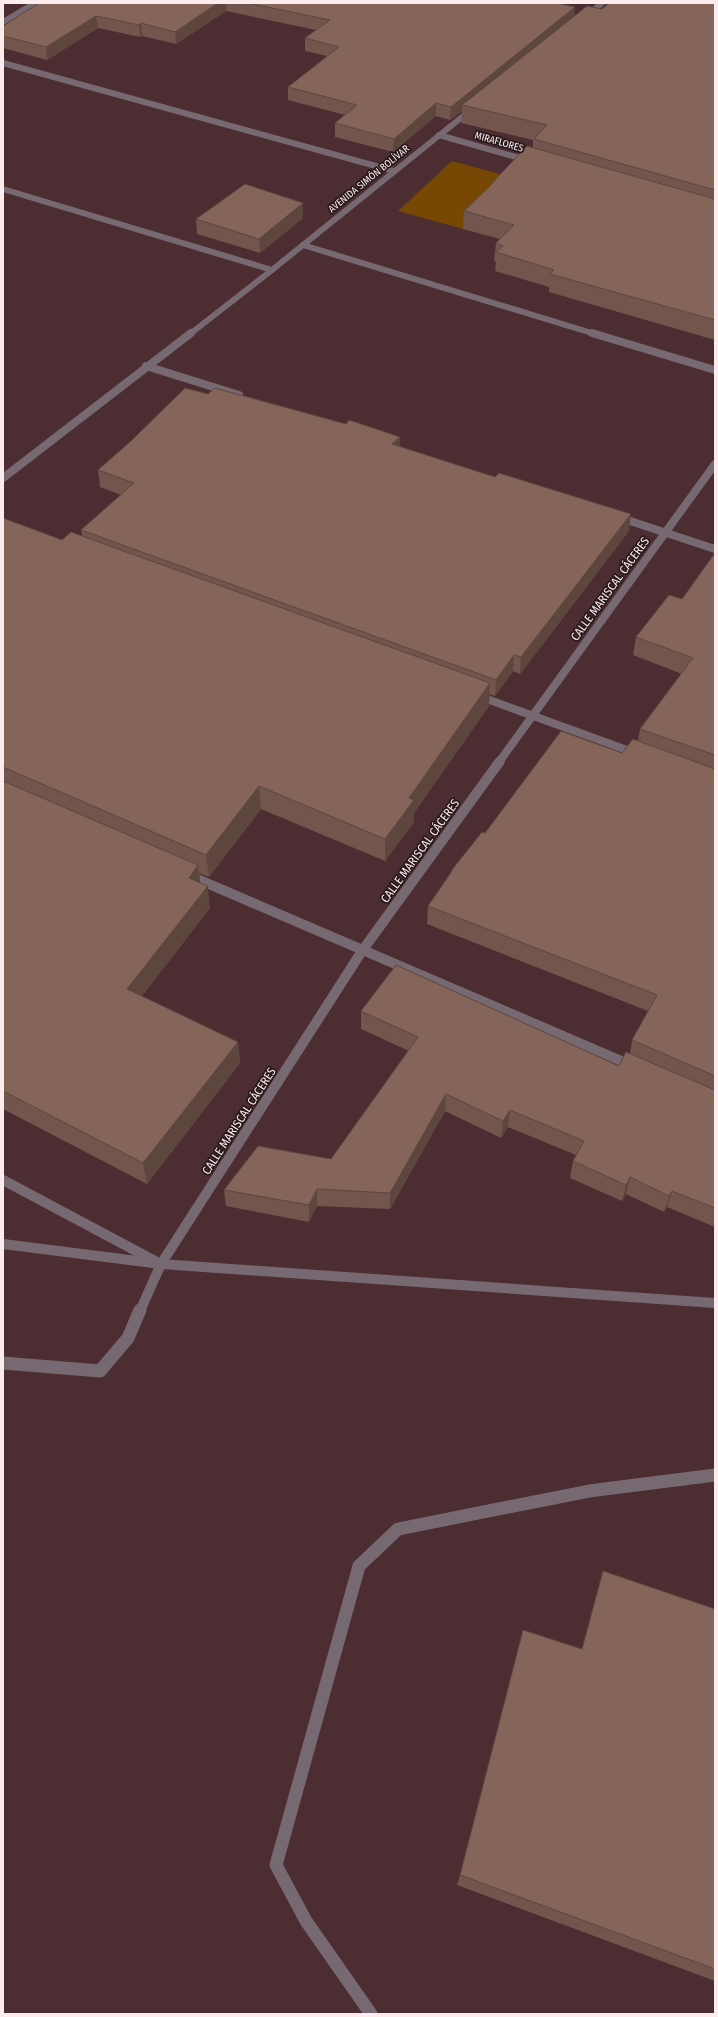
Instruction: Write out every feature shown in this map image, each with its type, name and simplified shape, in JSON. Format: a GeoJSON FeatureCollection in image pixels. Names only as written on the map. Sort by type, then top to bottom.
{"type":"FeatureCollection","features":[{"type":"Feature","properties":{"kind":"street"},"geometry":{"type":"LineString","coordinates":[[3,22],[35,3]]}},
{"type":"Feature","properties":{"kind":"street"},"geometry":{"type":"LineString","coordinates":[[584,18],[602,3]]}},
{"type":"Feature","properties":{"kind":"street"},"geometry":{"type":"LineString","coordinates":[[3,63],[394,171]]}},
{"type":"Feature","properties":{"kind":"street","name":"AVENIDA SIMÓN BOLÍVAR"},"geometry":{"type":"LineString","coordinates":[[3,478],[272,270],[475,106]]}},
{"type":"Feature","properties":{"kind":"street","name":"MIRAFLORES"},"geometry":{"type":"LineString","coordinates":[[439,135],[539,163]]}},
{"type":"Feature","properties":{"kind":"street"},"geometry":{"type":"LineString","coordinates":[[3,189],[272,270]]}},
{"type":"Feature","properties":{"kind":"street"},"geometry":{"type":"LineString","coordinates":[[303,245],[715,370]]}},
{"type":"Feature","properties":{"kind":"street"},"geometry":{"type":"LineString","coordinates":[[146,366],[244,397]]}},
{"type":"Feature","properties":{"kind":"street","name":"CALLE MARISCAL CÁCERES"},"geometry":{"type":"LineString","coordinates":[[3,1363],[100,1371],[128,1338],[148,1295],[160,1264],[362,951],[715,464]]}},
{"type":"Feature","properties":{"kind":"street"},"geometry":{"type":"LineString","coordinates":[[613,516],[715,549]]}},
{"type":"Feature","properties":{"kind":"street"},"geometry":{"type":"LineString","coordinates":[[466,692],[650,758]]}},
{"type":"Feature","properties":{"kind":"street"},"geometry":{"type":"LineString","coordinates":[[176,870],[642,1070]]}},
{"type":"Feature","properties":{"kind":"street"},"geometry":{"type":"LineString","coordinates":[[3,1180],[160,1264]]}},
{"type":"Feature","properties":{"kind":"street"},"geometry":{"type":"LineString","coordinates":[[3,1244],[160,1264],[715,1303]]}},
{"type":"Feature","properties":{"kind":"street"},"geometry":{"type":"LineString","coordinates":[[372,2014],[306,1922],[276,1866],[359,1566],[398,1529],[589,1491],[715,1475]]}},
{"type":"Feature","properties":{"kind":"shaded area"},"geometry":{"type":"Polygon","coordinates":[[[452,161],[515,178],[463,229],[398,211],[452,161]]]}},
{"type":"Feature","properties":{"kind":"building"},"geometry":{"type":"Polygon","coordinates":[[[39,3],[218,3],[175,32],[141,23],[139,25],[96,16],[46,47],[3,36],[3,26],[39,3]]]}},
{"type":"Feature","properties":{"kind":"building"},"geometry":{"type":"Polygon","coordinates":[[[248,3],[557,3],[575,7],[451,107],[436,103],[394,139],[335,123],[357,105],[288,87],[339,47],[305,38],[330,20],[248,3]]]}},
{"type":"Feature","properties":{"kind":"building"},"geometry":{"type":"Polygon","coordinates":[[[609,3],[715,3],[715,190],[534,139],[547,125],[462,105],[587,6],[602,9],[609,3]]]}},
{"type":"Feature","properties":{"kind":"building"},"geometry":{"type":"Polygon","coordinates":[[[527,146],[715,199],[715,320],[550,274],[554,270],[496,252],[503,246],[496,243],[514,225],[464,211],[493,183],[527,146]]]}},
{"type":"Feature","properties":{"kind":"building"},"geometry":{"type":"Polygon","coordinates":[[[245,184],[303,203],[259,239],[196,219],[245,184]]]}},
{"type":"Feature","properties":{"kind":"building"},"geometry":{"type":"Polygon","coordinates":[[[185,388],[208,394],[215,388],[346,424],[349,420],[400,437],[392,444],[495,477],[499,473],[631,514],[521,657],[514,655],[496,680],[81,530],[134,483],[98,470],[131,441],[185,388]]]}},
{"type":"Feature","properties":{"kind":"building"},"geometry":{"type":"Polygon","coordinates":[[[3,518],[62,540],[71,532],[490,683],[409,798],[414,800],[385,839],[259,786],[206,855],[3,767],[3,518]]]}},
{"type":"Feature","properties":{"kind":"building"},"geometry":{"type":"Polygon","coordinates":[[[715,553],[715,755],[640,729],[693,658],[636,637],[669,595],[682,599],[715,553]]]}},
{"type":"Feature","properties":{"kind":"building"},"geometry":{"type":"Polygon","coordinates":[[[561,731],[622,753],[633,739],[715,769],[715,1076],[632,1040],[657,995],[428,906],[451,871],[482,832],[485,833],[561,731]]]}},
{"type":"Feature","properties":{"kind":"building"},"geometry":{"type":"Polygon","coordinates":[[[3,781],[198,865],[189,878],[208,886],[127,989],[238,1042],[143,1163],[3,1091],[3,781]]]}},
{"type":"Feature","properties":{"kind":"building"},"geometry":{"type":"Polygon","coordinates":[[[396,965],[619,1066],[626,1052],[715,1090],[715,1208],[672,1191],[669,1196],[630,1177],[626,1185],[573,1161],[584,1141],[510,1110],[503,1121],[446,1094],[390,1193],[317,1189],[309,1205],[224,1190],[258,1146],[331,1159],[418,1037],[361,1011],[396,965]]]}},
{"type":"Feature","properties":{"kind":"building"},"geometry":{"type":"Polygon","coordinates":[[[603,1571],[715,1609],[715,1969],[460,1875],[523,1630],[582,1649],[603,1571]]]}}]}
